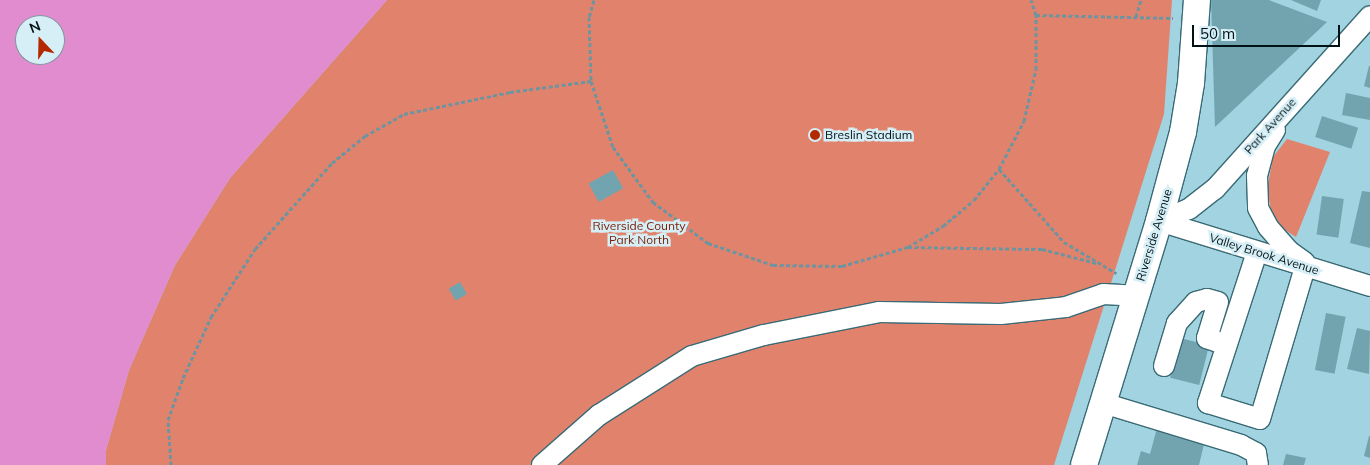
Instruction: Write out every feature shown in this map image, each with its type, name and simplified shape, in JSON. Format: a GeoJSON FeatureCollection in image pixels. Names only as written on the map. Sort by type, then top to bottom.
{"type":"FeatureCollection","features":[{"type":"Feature","properties":{"kind":"main road","name":"Riverside Avenue"},"geometry":{"type":"LineString","coordinates":[[1084,465],[1159,221],[1183,132],[1191,83],[1197,9]]}},
{"type":"Feature","properties":{"kind":"street","name":"Park Avenue"},"geometry":{"type":"LineString","coordinates":[[1159,221],[1189,209],[1215,189],[1370,16]]}},
{"type":"Feature","properties":{"kind":"street"},"geometry":{"type":"LineString","coordinates":[[1257,252],[1208,402],[1260,419],[1309,268],[1289,251],[1268,227],[1256,198],[1258,176],[1266,146],[1290,105]]}},
{"type":"Feature","properties":{"kind":"street","name":"Valley Brook Avenue"},"geometry":{"type":"LineString","coordinates":[[1159,221],[1370,286]]}},
{"type":"Feature","properties":{"kind":"street"},"geometry":{"type":"LineString","coordinates":[[542,465],[599,415],[692,356],[764,335],[879,312],[1001,314],[1066,307],[1104,294],[1136,296]]}},
{"type":"Feature","properties":{"kind":"street"},"geometry":{"type":"LineString","coordinates":[[1164,366],[1177,323],[1196,302],[1206,299],[1218,302],[1207,338],[1226,345]]}},
{"type":"Feature","properties":{"kind":"street"},"geometry":{"type":"LineString","coordinates":[[1103,403],[1241,445],[1256,452],[1258,465]]}},
{"type":"Feature","properties":{"kind":"path"},"geometry":{"type":"LineString","coordinates":[[594,0],[590,17],[591,82],[612,146],[653,202],[708,243],[773,265],[842,266],[908,247],[943,226],[974,200],[999,169],[1024,121],[1036,69],[1036,15],[1031,0]]}},
{"type":"Feature","properties":{"kind":"path"},"geometry":{"type":"LineString","coordinates":[[1136,17],[1141,0]]}},
{"type":"Feature","properties":{"kind":"path"},"geometry":{"type":"LineString","coordinates":[[1036,15],[1136,17],[1197,9]]}},
{"type":"Feature","properties":{"kind":"path"},"geometry":{"type":"LineString","coordinates":[[172,465],[168,420],[182,378],[211,317],[254,249],[332,163],[365,136],[404,114],[510,92],[591,82]]}},
{"type":"Feature","properties":{"kind":"path"},"geometry":{"type":"LineString","coordinates":[[999,169],[1064,242],[1096,263],[1116,273]]}},
{"type":"Feature","properties":{"kind":"path"},"geometry":{"type":"LineString","coordinates":[[908,247],[1042,250],[1096,263]]}},
{"type":"Feature","properties":{"kind":"green space","name":"Riverside County Park North"},"geometry":{"type":"Polygon","coordinates":[[[387,0],[1172,0],[1164,114],[1054,465],[106,465],[106,450],[129,370],[175,265],[230,178],[387,0]]]}},
{"type":"Feature","properties":{"kind":"green space"},"geometry":{"type":"Polygon","coordinates":[[[1287,139],[1330,152],[1296,237],[1282,228],[1271,210],[1267,190],[1273,157],[1287,139]]]}},
{"type":"Feature","properties":{"kind":"shaded area"},"geometry":{"type":"Polygon","coordinates":[[[0,0],[387,0],[230,178],[175,265],[129,370],[106,450],[106,465],[0,465],[0,0]]]}},
{"type":"Feature","properties":{"kind":"building"},"geometry":{"type":"Polygon","coordinates":[[[1211,0],[1269,0],[1327,22],[1215,127],[1211,0]]]}},
{"type":"Feature","properties":{"kind":"building"},"geometry":{"type":"Polygon","coordinates":[[[1291,0],[1321,0],[1317,11],[1291,0]]]}},
{"type":"Feature","properties":{"kind":"building"},"geometry":{"type":"Polygon","coordinates":[[[1370,66],[1370,88],[1364,86],[1370,66]]]}},
{"type":"Feature","properties":{"kind":"building"},"geometry":{"type":"Polygon","coordinates":[[[1346,93],[1370,98],[1370,120],[1342,115],[1346,93]]]}},
{"type":"Feature","properties":{"kind":"building"},"geometry":{"type":"Polygon","coordinates":[[[1322,116],[1358,128],[1351,149],[1315,137],[1322,116]]]}},
{"type":"Feature","properties":{"kind":"building"},"geometry":{"type":"Polygon","coordinates":[[[613,170],[623,188],[599,202],[589,184],[613,170]]]}},
{"type":"Feature","properties":{"kind":"building"},"geometry":{"type":"Polygon","coordinates":[[[1362,191],[1370,192],[1370,248],[1350,243],[1362,191]]]}},
{"type":"Feature","properties":{"kind":"building"},"geometry":{"type":"Polygon","coordinates":[[[1322,196],[1344,199],[1338,238],[1317,235],[1322,196]]]}},
{"type":"Feature","properties":{"kind":"building"},"geometry":{"type":"Polygon","coordinates":[[[460,282],[467,294],[456,301],[449,288],[460,282]]]}},
{"type":"Feature","properties":{"kind":"building"},"geometry":{"type":"Polygon","coordinates":[[[1326,313],[1346,317],[1335,374],[1315,370],[1326,313]]]}},
{"type":"Feature","properties":{"kind":"building"},"geometry":{"type":"Polygon","coordinates":[[[1357,328],[1370,331],[1369,374],[1347,369],[1357,328]]]}},
{"type":"Feature","properties":{"kind":"building"},"geometry":{"type":"Polygon","coordinates":[[[1180,338],[1209,345],[1199,385],[1170,378],[1180,338]]]}},
{"type":"Feature","properties":{"kind":"building"},"geometry":{"type":"Polygon","coordinates":[[[1157,428],[1205,440],[1199,465],[1137,465],[1141,451],[1150,454],[1157,428]]]}},
{"type":"Feature","properties":{"kind":"building"},"geometry":{"type":"Polygon","coordinates":[[[1370,436],[1370,458],[1364,456],[1370,436]]]}},
{"type":"Feature","properties":{"kind":"building"},"geometry":{"type":"Polygon","coordinates":[[[1286,454],[1306,458],[1304,465],[1283,465],[1286,454]]]}},
{"type":"Feature","properties":{"kind":"place","name":"Breslin Stadium"},"geometry":{"type":"Point","coordinates":[815,135]}}]}
